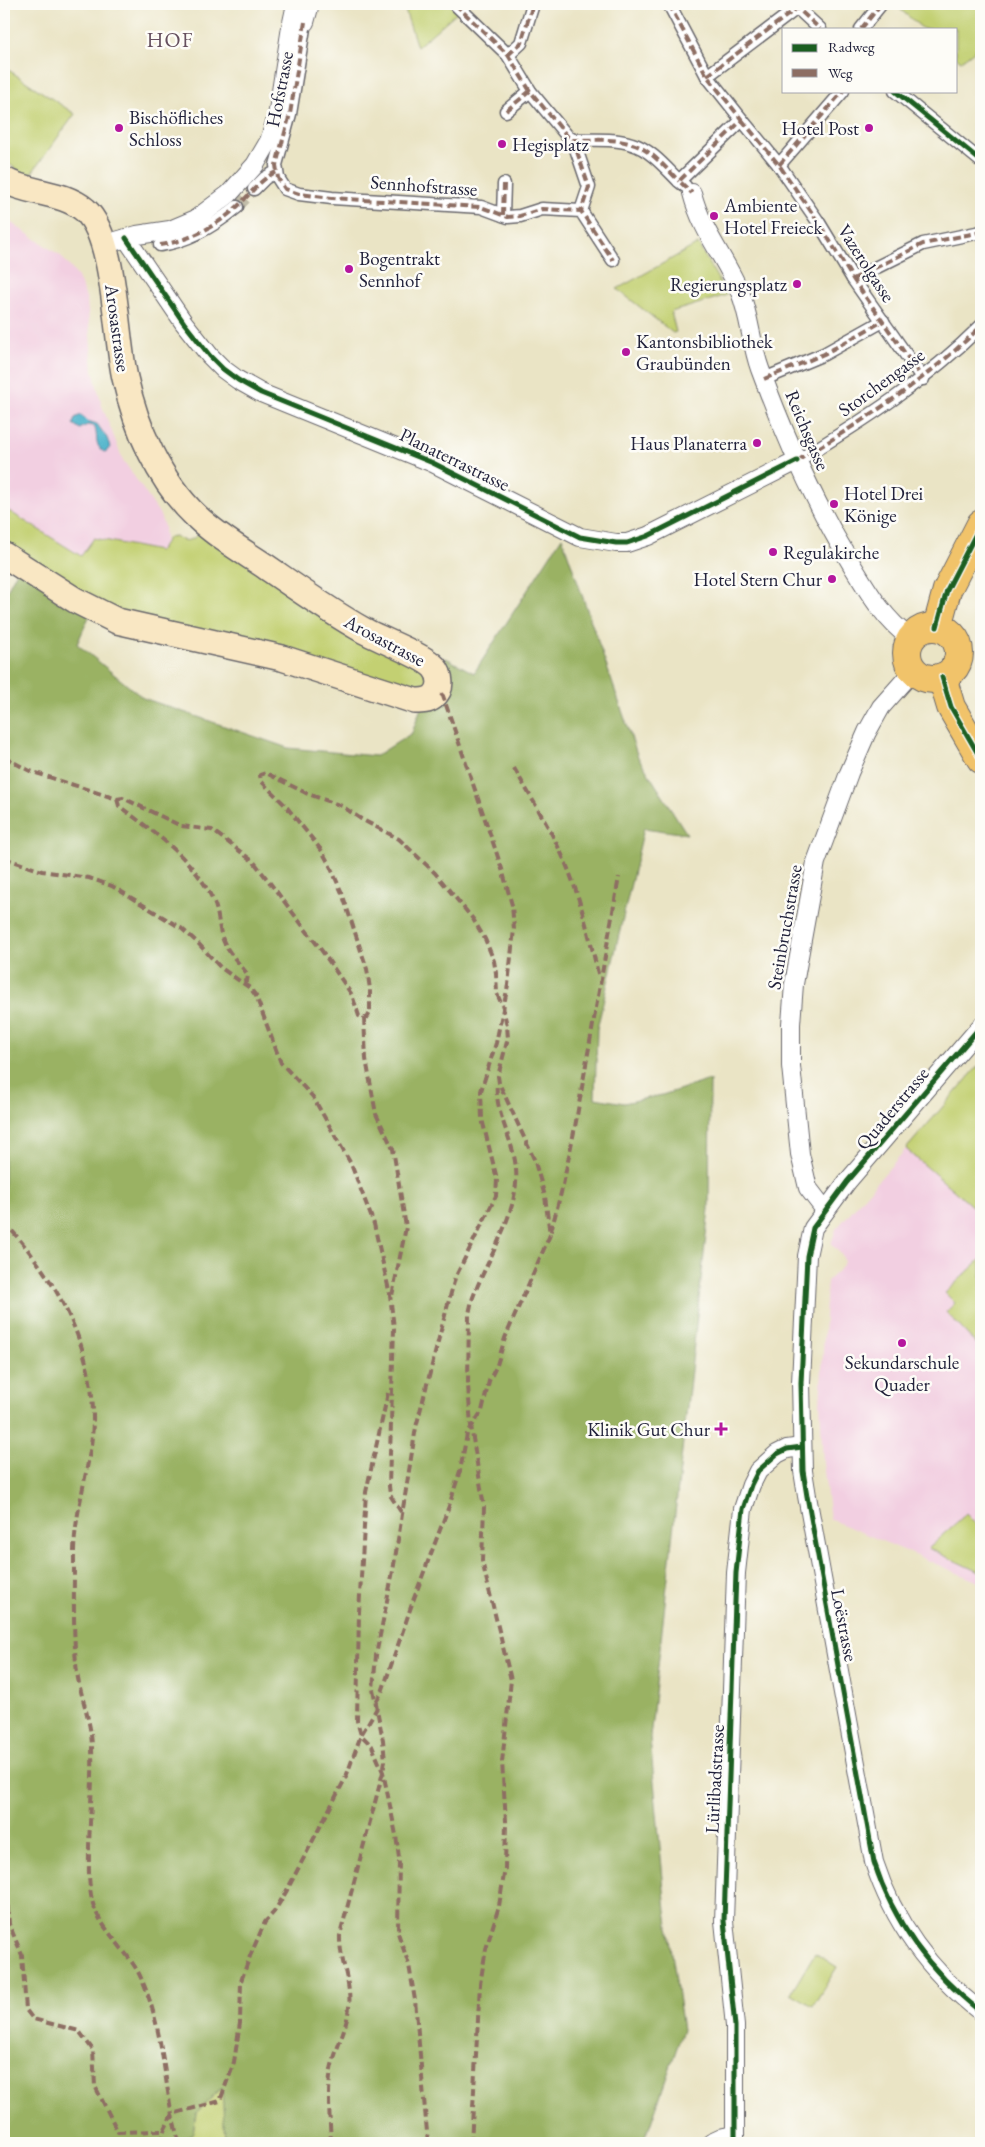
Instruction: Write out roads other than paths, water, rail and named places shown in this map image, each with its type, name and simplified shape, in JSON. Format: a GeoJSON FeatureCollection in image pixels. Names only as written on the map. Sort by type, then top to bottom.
{"type":"FeatureCollection","features":[{"type":"Feature","properties":{"kind":"main road"},"geometry":{"type":"LineString","coordinates":[[4,180],[20,188],[59,196],[77,205],[86,211],[96,226],[115,242]]}},
{"type":"Feature","properties":{"kind":"main road","name":"Arosastrasse"},"geometry":{"type":"LineString","coordinates":[[4,555],[75,600],[117,621],[214,641],[291,661],[415,701],[428,700],[434,696],[440,685],[438,674],[430,663],[364,631],[328,610],[214,532],[194,515],[173,490],[150,452],[130,397],[121,360],[115,242]]}},
{"type":"Feature","properties":{"kind":"main road"},"geometry":{"type":"LineString","coordinates":[[937,627],[947,590],[981,524]]}},
{"type":"Feature","properties":{"kind":"main road"},"geometry":{"type":"LineString","coordinates":[[937,627],[950,634],[958,647],[957,662],[953,669],[942,677],[926,678],[914,670],[907,655],[911,639],[919,631],[937,627]]}},
{"type":"Feature","properties":{"kind":"main road"},"geometry":{"type":"LineString","coordinates":[[942,677],[951,707],[981,759]]}},
{"type":"Feature","properties":{"kind":"street","name":"Hofstrasse"},"geometry":{"type":"LineString","coordinates":[[115,242],[170,230],[196,219],[224,198],[255,165],[269,141],[277,116],[296,4]]}},
{"type":"Feature","properties":{"kind":"street"},"geometry":{"type":"LineString","coordinates":[[254,189],[265,178],[276,172],[277,158],[290,114],[310,4]]}},
{"type":"Feature","properties":{"kind":"street"},"geometry":{"type":"LineString","coordinates":[[456,4],[508,55],[530,91],[573,140],[589,187],[581,211],[613,260]]}},
{"type":"Feature","properties":{"kind":"street"},"geometry":{"type":"LineString","coordinates":[[508,55],[521,43],[533,4]]}},
{"type":"Feature","properties":{"kind":"street"},"geometry":{"type":"LineString","coordinates":[[669,4],[707,76],[742,120],[679,180]]}},
{"type":"Feature","properties":{"kind":"street"},"geometry":{"type":"LineString","coordinates":[[862,28],[881,4]]}},
{"type":"Feature","properties":{"kind":"street"},"geometry":{"type":"LineString","coordinates":[[707,76],[795,6],[819,28]]}},
{"type":"Feature","properties":{"kind":"street"},"geometry":{"type":"LineString","coordinates":[[506,111],[530,91]]}},
{"type":"Feature","properties":{"kind":"street"},"geometry":{"type":"LineString","coordinates":[[779,166],[843,92]]}},
{"type":"Feature","properties":{"kind":"street"},"geometry":{"type":"LineString","coordinates":[[896,92],[981,161]]}},
{"type":"Feature","properties":{"kind":"street","name":"Vazerolgasse"},"geometry":{"type":"LineString","coordinates":[[742,120],[779,166],[819,223],[853,278],[923,379]]}},
{"type":"Feature","properties":{"kind":"street","name":"Reichsgasse"},"geometry":{"type":"LineString","coordinates":[[573,140],[605,140],[633,144],[651,155],[692,193],[698,216],[739,292],[764,379],[797,462],[836,538],[873,600],[897,628],[911,639]]}},
{"type":"Feature","properties":{"kind":"street","name":"Sennhofstrasse"},"geometry":{"type":"LineString","coordinates":[[276,172],[281,185],[295,194],[481,207],[503,215],[517,217],[548,209],[581,211]]}},
{"type":"Feature","properties":{"kind":"street"},"geometry":{"type":"LineString","coordinates":[[503,215],[504,184]]}},
{"type":"Feature","properties":{"kind":"street"},"geometry":{"type":"LineString","coordinates":[[160,245],[176,242],[202,231],[237,207]]}},
{"type":"Feature","properties":{"kind":"street"},"geometry":{"type":"LineString","coordinates":[[853,278],[923,244],[981,232]]}},
{"type":"Feature","properties":{"kind":"street","name":"Planaterrastrasse"},"geometry":{"type":"LineString","coordinates":[[115,242],[222,369],[238,380],[261,393],[433,463],[580,537],[616,542],[637,540],[683,520],[797,462]]}},
{"type":"Feature","properties":{"kind":"street"},"geometry":{"type":"LineString","coordinates":[[764,379],[824,354],[883,321]]}},
{"type":"Feature","properties":{"kind":"street","name":"Storchengasse"},"geometry":{"type":"LineString","coordinates":[[797,462],[899,397],[923,379],[981,326]]}},
{"type":"Feature","properties":{"kind":"street","name":"Steinbruchstrasse"},"geometry":{"type":"LineString","coordinates":[[825,1210],[808,1188],[800,1154],[791,1066],[791,1024],[794,984],[816,862],[849,773],[867,732],[882,708],[914,670]]}},
{"type":"Feature","properties":{"kind":"street","name":"Quaderstrasse"},"geometry":{"type":"LineString","coordinates":[[825,1210],[981,1026]]}},
{"type":"Feature","properties":{"kind":"street","name":"Loëstrasse"},"geometry":{"type":"LineString","coordinates":[[825,1210],[813,1228],[807,1256],[801,1383],[803,1471],[813,1540],[868,1834],[878,1875],[892,1909],[914,1944],[945,1982],[980,2008]]}},
{"type":"Feature","properties":{"kind":"street","name":"Lürlibadstrasse"},"geometry":{"type":"LineString","coordinates":[[734,2139],[735,2026],[724,1921],[736,1573],[744,1508],[751,1485],[758,1471],[777,1454],[786,1449],[802,1447]]}},
{"type":"Feature","properties":{"kind":"street"},"geometry":{"type":"LineString","coordinates":[[711,2143],[724,2137],[734,2139]]}},
{"type":"Feature","properties":{"kind":"water"},"geometry":{"type":"Polygon","coordinates":[[[81,415],[88,421],[97,424],[107,438],[110,447],[107,451],[104,452],[97,443],[94,426],[87,425],[80,429],[73,424],[75,418],[81,415]]]}},
{"type":"Feature","properties":{"kind":"tunnel"},"geometry":{"type":"LineString","coordinates":[[237,207],[254,189]]}},
{"type":"Feature","properties":{"kind":"place","name":"Bischöfliches Schloss"},"geometry":{"type":"Point","coordinates":[119,128]}},
{"type":"Feature","properties":{"kind":"place","name":"Hotel Post"},"geometry":{"type":"Point","coordinates":[869,128]}},
{"type":"Feature","properties":{"kind":"place","name":"Hegisplatz"},"geometry":{"type":"Point","coordinates":[502,144]}},
{"type":"Feature","properties":{"kind":"place","name":"Ambiente Hotel Freieck"},"geometry":{"type":"Point","coordinates":[714,216]}},
{"type":"Feature","properties":{"kind":"place","name":"Bogentrakt Sennhof"},"geometry":{"type":"Point","coordinates":[349,269]}},
{"type":"Feature","properties":{"kind":"place","name":"Regierungsplatz"},"geometry":{"type":"Point","coordinates":[797,284]}},
{"type":"Feature","properties":{"kind":"place","name":"Kantonsbibliothek Graubünden"},"geometry":{"type":"Point","coordinates":[626,352]}},
{"type":"Feature","properties":{"kind":"place","name":"Haus Planaterra"},"geometry":{"type":"Point","coordinates":[757,443]}},
{"type":"Feature","properties":{"kind":"place","name":"Hotel Drei Könige"},"geometry":{"type":"Point","coordinates":[834,504]}},
{"type":"Feature","properties":{"kind":"place","name":"Regulakirche"},"geometry":{"type":"Point","coordinates":[773,552]}},
{"type":"Feature","properties":{"kind":"place","name":"Hotel Stern Chur"},"geometry":{"type":"Point","coordinates":[832,579]}},
{"type":"Feature","properties":{"kind":"place","name":"Sekundarschule Quader"},"geometry":{"type":"Point","coordinates":[902,1343]}},
{"type":"Feature","properties":{"kind":"place","name":"Klinik Gut Chur"},"geometry":{"type":"Point","coordinates":[721,1429]}},
{"type":"Feature","properties":{"kind":"district","name":"HOF"},"geometry":{"type":"Point","coordinates":[170,40]}}]}
